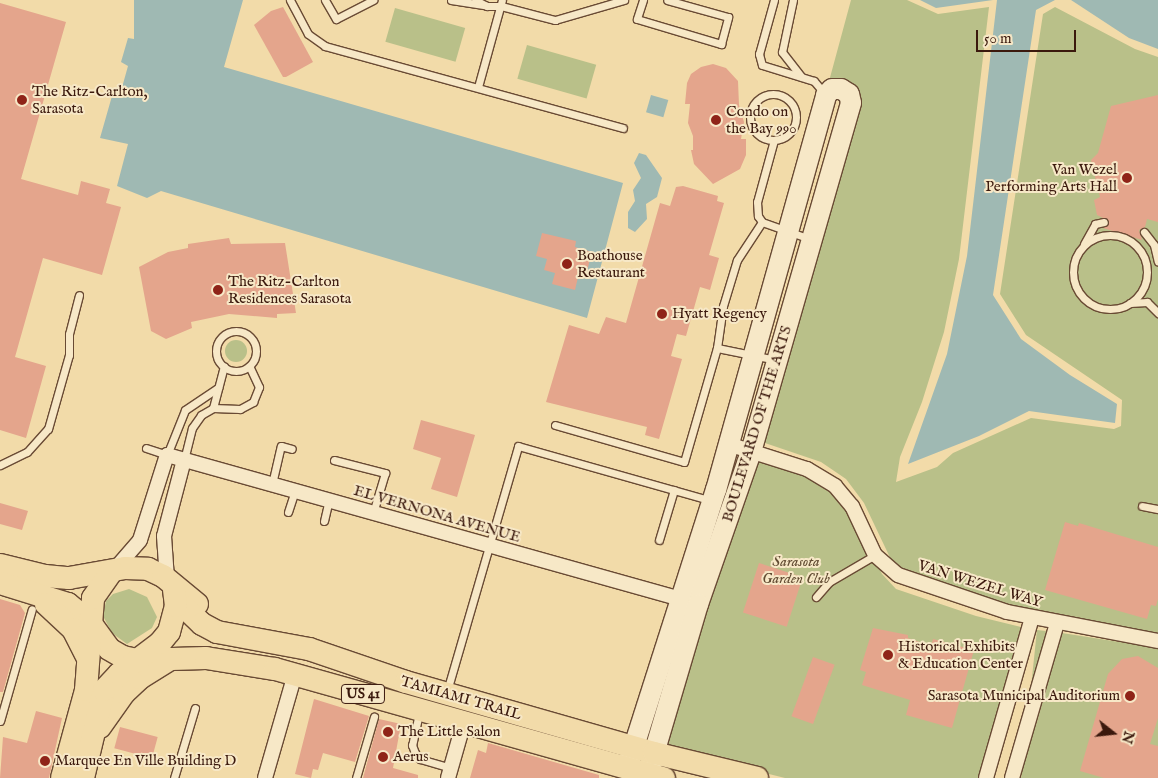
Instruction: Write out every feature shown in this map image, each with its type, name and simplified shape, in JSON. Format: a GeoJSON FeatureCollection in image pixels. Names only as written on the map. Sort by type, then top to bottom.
{"type":"FeatureCollection","features":[{"type":"Feature","properties":{"kind":"main road"},"geometry":{"type":"LineString","coordinates":[[0,565],[63,578],[139,567],[167,578],[217,619],[309,649]]}},
{"type":"Feature","properties":{"kind":"main road"},"geometry":{"type":"LineString","coordinates":[[62,778],[82,710],[89,663],[89,621],[93,598],[112,571]]}},
{"type":"Feature","properties":{"kind":"main road","name":"US 41"},"geometry":{"type":"LineString","coordinates":[[167,578],[176,599]]}},
{"type":"Feature","properties":{"kind":"main road"},"geometry":{"type":"LineString","coordinates":[[10,586],[61,616],[80,640],[89,663]]}},
{"type":"Feature","properties":{"kind":"main road","name":"US 41"},"geometry":{"type":"LineString","coordinates":[[10,586],[61,601],[89,621],[109,649],[137,660]]}},
{"type":"Feature","properties":{"kind":"main road"},"geometry":{"type":"LineString","coordinates":[[83,778],[104,690],[137,660],[160,643],[169,632],[174,619],[176,599]]}},
{"type":"Feature","properties":{"kind":"main road","name":"TAMIAMI TRAIL"},"geometry":{"type":"LineString","coordinates":[[176,599],[202,624],[217,632],[309,649],[447,694],[642,768]]}},
{"type":"Feature","properties":{"kind":"main road"},"geometry":{"type":"LineString","coordinates":[[88,752],[99,729],[124,693],[140,678],[172,658]]}},
{"type":"Feature","properties":{"kind":"main road","name":"TAMIAMI TRAIL"},"geometry":{"type":"LineString","coordinates":[[137,660],[206,658],[295,674],[464,722],[642,768],[757,778]]}},
{"type":"Feature","properties":{"kind":"street","name":"BOULEVARD OF THE ARTS"},"geometry":{"type":"LineString","coordinates":[[642,768],[690,602],[722,505],[750,452],[778,360],[851,103],[846,91],[832,89],[826,95],[790,232],[728,444],[722,505]]}},
{"type":"Feature","properties":{"kind":"street","name":"VAN WEZEL WAY"},"geometry":{"type":"LineString","coordinates":[[728,444],[811,471],[836,486],[852,506],[875,555],[892,571],[913,582],[1032,618],[1158,641]]}},
{"type":"Feature","properties":{"kind":"street","name":"EL VERNONA AVENUE"},"geometry":{"type":"LineString","coordinates":[[167,455],[690,602]]}},
{"type":"Feature","properties":{"kind":"street"},"geometry":{"type":"LineString","coordinates":[[112,571],[140,540],[167,455]]}},
{"type":"Feature","properties":{"kind":"street"},"geometry":{"type":"LineString","coordinates":[[167,578],[164,536],[184,460]]}},
{"type":"Feature","properties":{"kind":"street"},"geometry":{"type":"LineString","coordinates":[[986,778],[1032,618]]}},
{"type":"Feature","properties":{"kind":"street"},"geometry":{"type":"LineString","coordinates":[[1012,778],[1057,623]]}},
{"type":"Feature","properties":{"kind":"street"},"geometry":{"type":"LineString","coordinates":[[265,778],[295,674]]}},
{"type":"Feature","properties":{"kind":"street"},"geometry":{"type":"LineString","coordinates":[[450,773],[464,722]]}},
{"type":"Feature","properties":{"kind":"lane"},"geometry":{"type":"LineString","coordinates":[[290,0],[308,34],[325,46],[622,128]]}},
{"type":"Feature","properties":{"kind":"lane"},"geometry":{"type":"LineString","coordinates":[[325,0],[336,19],[373,0]]}},
{"type":"Feature","properties":{"kind":"lane"},"geometry":{"type":"LineString","coordinates":[[451,0],[487,6],[501,3],[555,20],[624,0]]}},
{"type":"Feature","properties":{"kind":"lane"},"geometry":{"type":"LineString","coordinates":[[475,0],[487,6]]}},
{"type":"Feature","properties":{"kind":"lane"},"geometry":{"type":"LineString","coordinates":[[643,0],[637,19],[720,44],[728,16],[667,0]]}},
{"type":"Feature","properties":{"kind":"lane"},"geometry":{"type":"LineString","coordinates":[[774,0],[759,54],[760,62],[765,68],[814,80],[826,95]]}},
{"type":"Feature","properties":{"kind":"lane"},"geometry":{"type":"LineString","coordinates":[[793,0],[782,52],[801,76]]}},
{"type":"Feature","properties":{"kind":"lane"},"geometry":{"type":"LineString","coordinates":[[478,87],[501,3]]}},
{"type":"Feature","properties":{"kind":"lane"},"geometry":{"type":"LineString","coordinates":[[774,140],[758,134],[750,115],[756,101],[775,94],[789,100],[796,114],[792,129],[774,140],[757,202],[758,216],[762,222],[812,239]]}},
{"type":"Feature","properties":{"kind":"lane"},"geometry":{"type":"LineString","coordinates":[[555,425],[684,462],[717,348],[724,302],[737,260],[762,222]]}},
{"type":"Feature","properties":{"kind":"lane"},"geometry":{"type":"LineString","coordinates":[[1104,222],[1095,224],[1080,250],[1073,274],[1083,297],[1106,308],[1147,302],[1158,313]]}},
{"type":"Feature","properties":{"kind":"lane"},"geometry":{"type":"LineString","coordinates":[[1144,232],[1154,245],[1158,263]]}},
{"type":"Feature","properties":{"kind":"lane"},"geometry":{"type":"LineString","coordinates":[[1080,250],[1089,242],[1112,235],[1124,237],[1143,254],[1158,263]]}},
{"type":"Feature","properties":{"kind":"lane"},"geometry":{"type":"LineString","coordinates":[[1130,303],[1138,296],[1147,276],[1143,254]]}},
{"type":"Feature","properties":{"kind":"lane"},"geometry":{"type":"LineString","coordinates":[[0,465],[27,452],[48,429],[70,355],[69,334],[79,295]]}},
{"type":"Feature","properties":{"kind":"lane"},"geometry":{"type":"LineString","coordinates":[[237,331],[249,336],[256,346],[254,359],[249,366],[239,371],[224,366],[218,358],[218,345],[225,335],[237,331]]}},
{"type":"Feature","properties":{"kind":"lane"},"geometry":{"type":"LineString","coordinates":[[717,348],[754,357],[778,360]]}},
{"type":"Feature","properties":{"kind":"lane"},"geometry":{"type":"LineString","coordinates":[[184,460],[194,423],[213,408],[224,366]]}},
{"type":"Feature","properties":{"kind":"lane"},"geometry":{"type":"LineString","coordinates":[[213,408],[240,410],[253,402],[259,386],[249,366]]}},
{"type":"Feature","properties":{"kind":"lane"},"geometry":{"type":"LineString","coordinates":[[146,448],[167,455],[184,410],[218,388]]}},
{"type":"Feature","properties":{"kind":"lane"},"geometry":{"type":"LineString","coordinates":[[272,484],[281,446],[292,449]]}},
{"type":"Feature","properties":{"kind":"lane"},"geometry":{"type":"LineString","coordinates":[[447,694],[518,446],[722,505]]}},
{"type":"Feature","properties":{"kind":"lane"},"geometry":{"type":"LineString","coordinates":[[334,460],[385,473],[374,513]]}},
{"type":"Feature","properties":{"kind":"lane"},"geometry":{"type":"LineString","coordinates":[[659,540],[674,490]]}},
{"type":"Feature","properties":{"kind":"lane"},"geometry":{"type":"LineString","coordinates":[[288,512],[294,491]]}},
{"type":"Feature","properties":{"kind":"lane"},"geometry":{"type":"LineString","coordinates":[[324,521],[330,500]]}},
{"type":"Feature","properties":{"kind":"lane"},"geometry":{"type":"LineString","coordinates":[[1142,506],[1158,509]]}},
{"type":"Feature","properties":{"kind":"lane"},"geometry":{"type":"LineString","coordinates":[[816,597],[829,582],[875,555]]}},
{"type":"Feature","properties":{"kind":"lane"},"geometry":{"type":"LineString","coordinates":[[0,722],[32,609]]}},
{"type":"Feature","properties":{"kind":"lane"},"geometry":{"type":"LineString","coordinates":[[174,778],[195,708]]}},
{"type":"Feature","properties":{"kind":"lane"},"geometry":{"type":"LineString","coordinates":[[420,710],[412,745],[415,753],[420,759],[450,773]]}},
{"type":"Feature","properties":{"kind":"lane"},"geometry":{"type":"LineString","coordinates":[[356,778],[374,717]]}},
{"type":"Feature","properties":{"kind":"green space"},"geometry":{"type":"Polygon","coordinates":[[[851,0],[907,0],[938,14],[989,7],[959,259],[944,332],[922,402],[900,457],[896,482],[937,467],[953,453],[1031,418],[1114,429],[1121,426],[1122,400],[1026,335],[1000,294],[1043,14],[1055,7],[1135,49],[1158,57],[1158,634],[1033,615],[895,568],[864,503],[846,479],[821,462],[762,442],[856,113],[828,85],[851,0]]]}},
{"type":"Feature","properties":{"kind":"green space"},"geometry":{"type":"Polygon","coordinates":[[[395,8],[465,28],[456,62],[385,42],[395,8]]]}},
{"type":"Feature","properties":{"kind":"green space"},"geometry":{"type":"Polygon","coordinates":[[[527,45],[596,65],[587,98],[517,79],[527,45]]]}},
{"type":"Feature","properties":{"kind":"green space"},"geometry":{"type":"Polygon","coordinates":[[[232,340],[240,340],[247,347],[247,355],[240,362],[232,362],[225,355],[225,347],[232,340]]]}},
{"type":"Feature","properties":{"kind":"green space","name":"Sarasota Garden Club"},"geometry":{"type":"Polygon","coordinates":[[[757,455],[815,474],[851,509],[882,574],[896,589],[976,616],[1021,627],[979,778],[785,778],[664,748],[706,606],[757,455]]]}},
{"type":"Feature","properties":{"kind":"green space"},"geometry":{"type":"Polygon","coordinates":[[[129,589],[147,597],[157,617],[152,628],[127,644],[112,633],[103,616],[106,601],[113,594],[129,589]]]}},
{"type":"Feature","properties":{"kind":"green space"},"geometry":{"type":"Polygon","coordinates":[[[1037,630],[1046,631],[1030,778],[1021,778],[1037,630]]]}},
{"type":"Feature","properties":{"kind":"green space"},"geometry":{"type":"Polygon","coordinates":[[[1062,633],[1158,648],[1158,778],[1021,778],[1062,633]]]}},
{"type":"Feature","properties":{"kind":"water"},"geometry":{"type":"Polygon","coordinates":[[[134,0],[243,0],[224,67],[623,183],[587,318],[161,191],[147,198],[117,186],[128,144],[100,138],[114,89],[121,91],[128,66],[121,62],[128,38],[134,39],[134,0]]]}},
{"type":"Feature","properties":{"kind":"water"},"geometry":{"type":"Polygon","coordinates":[[[920,0],[993,0],[936,8],[920,0]]]}},
{"type":"Feature","properties":{"kind":"water"},"geometry":{"type":"Polygon","coordinates":[[[997,0],[1055,0],[1036,10],[993,295],[1021,339],[1070,375],[1117,404],[1115,423],[1029,411],[979,436],[908,464],[947,354],[967,256],[997,0]]]}},
{"type":"Feature","properties":{"kind":"water"},"geometry":{"type":"Polygon","coordinates":[[[1071,0],[1158,0],[1158,49],[1129,38],[1071,0]]]}},
{"type":"Feature","properties":{"kind":"water"},"geometry":{"type":"Polygon","coordinates":[[[651,95],[668,100],[663,117],[646,112],[651,95]]]}},
{"type":"Feature","properties":{"kind":"water"},"geometry":{"type":"Polygon","coordinates":[[[639,153],[646,155],[662,178],[657,197],[646,204],[647,219],[635,232],[628,228],[628,212],[635,201],[633,190],[641,178],[634,163],[639,153]]]}},
{"type":"Feature","properties":{"kind":"building","name":"The Ritz-Carlton, Sarasota"},"geometry":{"type":"Polygon","coordinates":[[[0,3],[66,22],[21,179],[78,195],[81,181],[110,189],[106,203],[121,207],[102,275],[43,258],[15,357],[46,366],[26,438],[0,430],[0,3]]]}},
{"type":"Feature","properties":{"kind":"building"},"geometry":{"type":"Polygon","coordinates":[[[283,7],[313,62],[286,77],[283,77],[254,25],[271,11],[283,7]]]}},
{"type":"Feature","properties":{"kind":"building","name":"Condo on the Bay 990"},"geometry":{"type":"Polygon","coordinates":[[[713,64],[726,68],[738,81],[739,105],[744,122],[741,139],[746,139],[746,155],[740,169],[713,184],[694,164],[691,150],[693,150],[693,136],[688,123],[690,104],[685,104],[687,83],[691,74],[701,67],[713,64]]]}},
{"type":"Feature","properties":{"kind":"building","name":"Van Wezel Performing Arts Hall"},"geometry":{"type":"Polygon","coordinates":[[[1158,95],[1158,222],[1147,219],[1145,227],[1139,230],[1142,240],[1103,228],[1109,221],[1097,215],[1094,200],[1100,197],[1091,160],[1098,153],[1111,106],[1158,95]]]}},
{"type":"Feature","properties":{"kind":"building","name":"Hyatt Regency"},"geometry":{"type":"Polygon","coordinates":[[[683,186],[718,196],[717,201],[724,203],[709,255],[719,258],[710,290],[700,287],[686,336],[677,334],[671,356],[682,359],[659,439],[645,435],[647,427],[546,402],[569,325],[599,334],[606,317],[626,323],[660,203],[670,206],[676,187],[683,186]]]}},
{"type":"Feature","properties":{"kind":"building","name":"Boathouse Restaurant"},"geometry":{"type":"Polygon","coordinates":[[[542,233],[576,241],[575,247],[592,252],[586,275],[579,273],[575,290],[552,284],[555,273],[544,270],[547,259],[536,256],[542,233]]]}},
{"type":"Feature","properties":{"kind":"building","name":"The Ritz-Carlton Residences Sarasota"},"geometry":{"type":"Polygon","coordinates":[[[229,238],[231,244],[285,243],[296,313],[277,314],[277,318],[229,314],[191,322],[192,328],[166,339],[151,331],[139,267],[168,252],[188,248],[188,244],[229,238]]]}},
{"type":"Feature","properties":{"kind":"building"},"geometry":{"type":"Polygon","coordinates":[[[421,420],[475,435],[457,497],[431,489],[441,458],[413,449],[421,420]]]}},
{"type":"Feature","properties":{"kind":"building"},"geometry":{"type":"Polygon","coordinates":[[[0,503],[28,511],[22,530],[0,524],[0,503]]]}},
{"type":"Feature","properties":{"kind":"building"},"geometry":{"type":"Polygon","coordinates":[[[1065,522],[1078,526],[1079,523],[1158,547],[1158,599],[1156,606],[1151,605],[1147,619],[1045,590],[1065,522]]]}},
{"type":"Feature","properties":{"kind":"building"},"geometry":{"type":"Polygon","coordinates":[[[759,563],[803,577],[787,627],[743,612],[759,563]]]}},
{"type":"Feature","properties":{"kind":"building"},"geometry":{"type":"Polygon","coordinates":[[[0,599],[20,605],[25,613],[3,692],[0,692],[0,599]]]}},
{"type":"Feature","properties":{"kind":"building"},"geometry":{"type":"Polygon","coordinates":[[[873,628],[908,635],[908,638],[931,646],[933,639],[974,650],[952,728],[906,715],[910,700],[862,685],[866,672],[860,670],[873,628]]]}},
{"type":"Feature","properties":{"kind":"building","name":"Sarasota Municipal Auditorium"},"geometry":{"type":"Polygon","coordinates":[[[1138,656],[1158,668],[1158,718],[1150,744],[1158,746],[1158,778],[1104,778],[1080,771],[1108,674],[1122,659],[1138,656]]]}},
{"type":"Feature","properties":{"kind":"building"},"geometry":{"type":"Polygon","coordinates":[[[813,657],[835,665],[813,724],[791,716],[813,657]]]}},
{"type":"Feature","properties":{"kind":"building"},"geometry":{"type":"Polygon","coordinates":[[[314,699],[369,716],[355,762],[323,753],[318,770],[313,769],[311,778],[295,774],[314,699]]]}},
{"type":"Feature","properties":{"kind":"building"},"geometry":{"type":"Polygon","coordinates":[[[36,711],[62,718],[49,778],[0,778],[3,737],[27,743],[36,711]]]}},
{"type":"Feature","properties":{"kind":"building"},"geometry":{"type":"Polygon","coordinates":[[[379,719],[401,724],[393,768],[418,775],[418,778],[363,778],[379,719]]]}},
{"type":"Feature","properties":{"kind":"building"},"geometry":{"type":"Polygon","coordinates":[[[120,727],[158,737],[152,758],[114,748],[120,727]]]}},
{"type":"Feature","properties":{"kind":"building"},"geometry":{"type":"Polygon","coordinates":[[[488,743],[599,775],[599,778],[470,778],[478,750],[486,753],[488,743]]]}},
{"type":"Feature","properties":{"kind":"place","name":"The Ritz-Carlton, Sarasota"},"geometry":{"type":"Point","coordinates":[22,100]}},
{"type":"Feature","properties":{"kind":"place","name":"Condo on the Bay 990"},"geometry":{"type":"Point","coordinates":[716,120]}},
{"type":"Feature","properties":{"kind":"place","name":"Van Wezel Performing Arts Hall"},"geometry":{"type":"Point","coordinates":[1127,178]}},
{"type":"Feature","properties":{"kind":"place","name":"Boathouse Restaurant"},"geometry":{"type":"Point","coordinates":[567,264]}},
{"type":"Feature","properties":{"kind":"place","name":"The Ritz-Carlton Residences Sarasota"},"geometry":{"type":"Point","coordinates":[218,290]}},
{"type":"Feature","properties":{"kind":"place","name":"Hyatt Regency"},"geometry":{"type":"Point","coordinates":[662,314]}},
{"type":"Feature","properties":{"kind":"place","name":"Historical Exhibits & Education Center"},"geometry":{"type":"Point","coordinates":[888,655]}},
{"type":"Feature","properties":{"kind":"place","name":"Sarasota Municipal Auditorium"},"geometry":{"type":"Point","coordinates":[1130,696]}},
{"type":"Feature","properties":{"kind":"place","name":"The Little Salon"},"geometry":{"type":"Point","coordinates":[388,732]}},
{"type":"Feature","properties":{"kind":"place","name":"Aerus"},"geometry":{"type":"Point","coordinates":[383,757]}},
{"type":"Feature","properties":{"kind":"place","name":"Marquee En Ville Building D"},"geometry":{"type":"Point","coordinates":[45,761]}}]}
